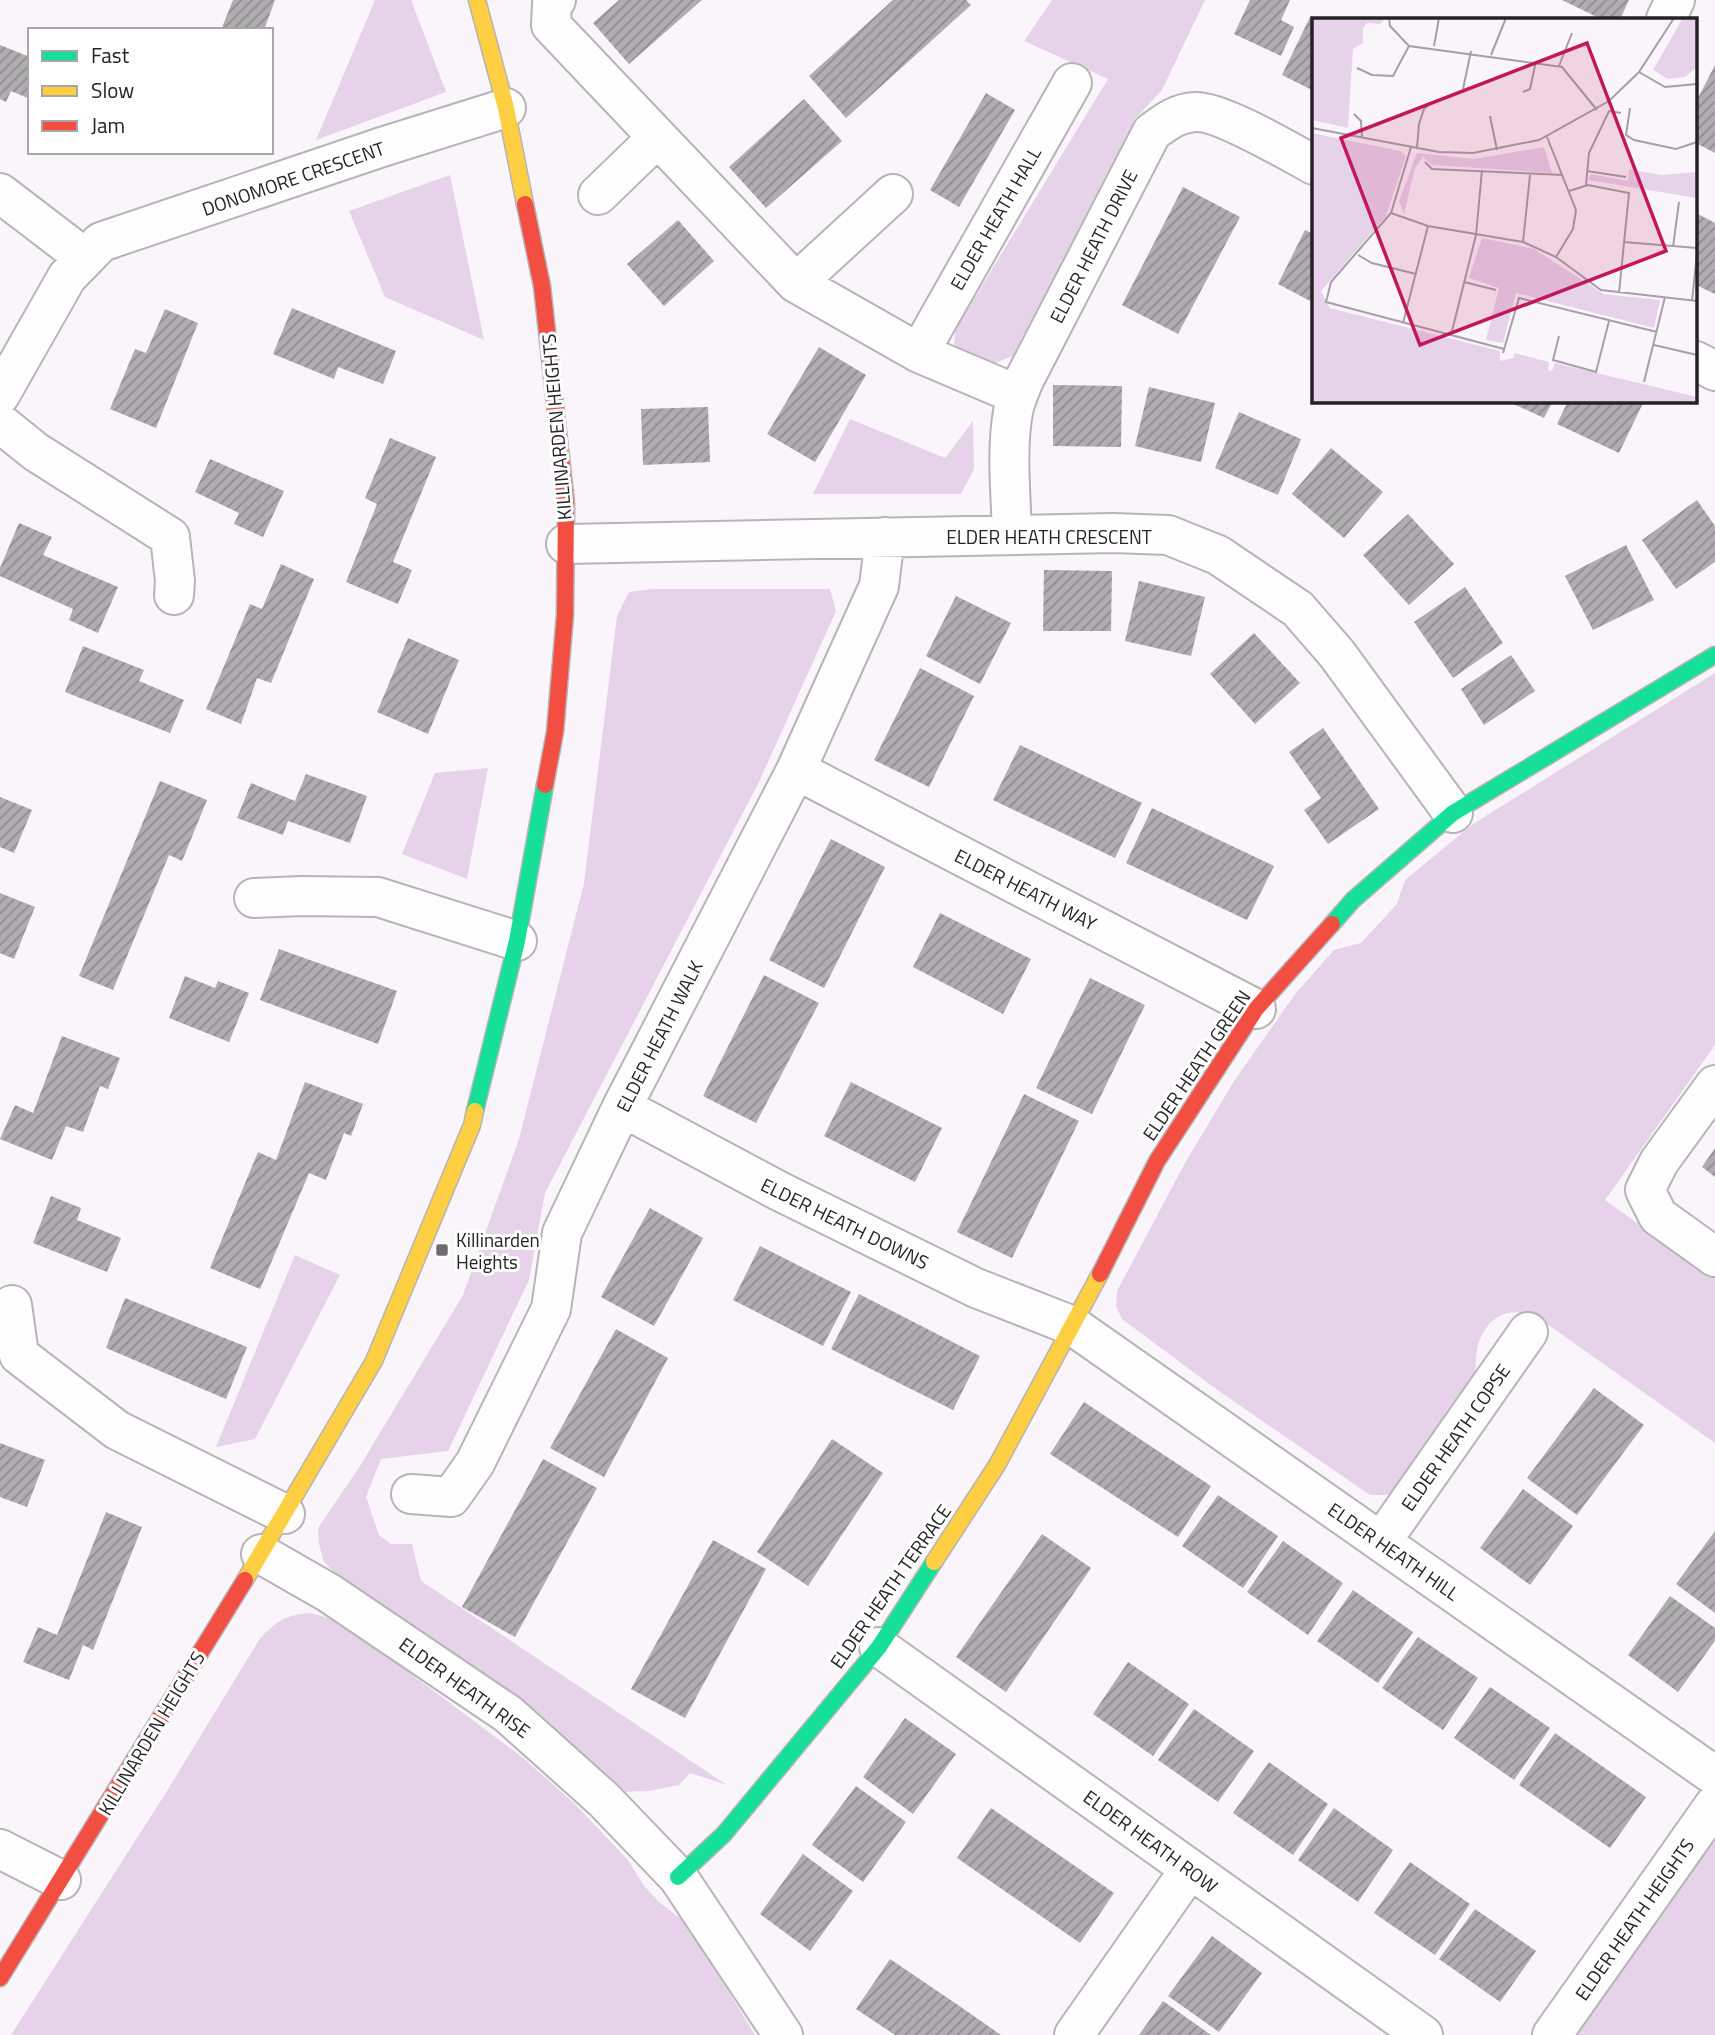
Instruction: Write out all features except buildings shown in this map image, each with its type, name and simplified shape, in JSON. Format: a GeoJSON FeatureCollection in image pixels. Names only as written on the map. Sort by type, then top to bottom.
{"type":"FeatureCollection","features":[{"type":"Feature","properties":{"kind":"street","name":"KILLINARDEN HEIGHTS"},"geometry":{"type":"LineString","coordinates":[[0,1978],[261,1554],[374,1361],[472,1125],[517,942],[555,732],[565,615],[566,503],[542,286],[506,108],[477,0]]}},
{"type":"Feature","properties":{"kind":"street"},"geometry":{"type":"LineString","coordinates":[[555,0],[552,4],[551,25],[796,283],[919,353],[1018,395]]}},
{"type":"Feature","properties":{"kind":"street"},"geometry":{"type":"LineString","coordinates":[[1666,18],[1675,0]]}},
{"type":"Feature","properties":{"kind":"street","name":"ELDER HEATH HALL"},"geometry":{"type":"LineString","coordinates":[[919,353],[1072,83]]}},
{"type":"Feature","properties":{"kind":"street","name":"DONOMORE CRESCENT"},"geometry":{"type":"LineString","coordinates":[[0,395],[67,276],[101,242],[506,108]]}},
{"type":"Feature","properties":{"kind":"street","name":"ELDER HEATH DRIVE"},"geometry":{"type":"LineString","coordinates":[[1012,535],[1010,451],[1013,411],[1018,395],[1152,132],[1173,117],[1197,111],[1221,117],[1312,164]]}},
{"type":"Feature","properties":{"kind":"street"},"geometry":{"type":"LineString","coordinates":[[598,195],[657,138]]}},
{"type":"Feature","properties":{"kind":"street"},"geometry":{"type":"LineString","coordinates":[[0,193],[85,258]]}},
{"type":"Feature","properties":{"kind":"street"},"geometry":{"type":"LineString","coordinates":[[796,283],[893,194]]}},
{"type":"Feature","properties":{"kind":"street"},"geometry":{"type":"LineString","coordinates":[[1698,362],[1715,371]]}},
{"type":"Feature","properties":{"kind":"street"},"geometry":{"type":"LineString","coordinates":[[0,424],[36,452],[170,537],[176,581],[174,595]]}},
{"type":"Feature","properties":{"kind":"street","name":"ELDER HEATH CRESCENT"},"geometry":{"type":"LineString","coordinates":[[566,544],[1113,533],[1168,536],[1218,555],[1297,609],[1337,654],[1453,813]]}},
{"type":"Feature","properties":{"kind":"street","name":"ELDER HEATH WALK"},"geometry":{"type":"LineString","coordinates":[[411,1494],[451,1497],[475,1463],[551,1309],[562,1233],[622,1107],[796,770],[879,586],[885,537]]}},
{"type":"Feature","properties":{"kind":"street","name":"ELDER HEATH GREEN"},"geometry":{"type":"LineString","coordinates":[[1073,1326],[1157,1161],[1256,1009],[1353,900],[1453,813],[1715,655]]}},
{"type":"Feature","properties":{"kind":"street","name":"ELDER HEATH WAY"},"geometry":{"type":"LineString","coordinates":[[796,770],[1256,1009]]}},
{"type":"Feature","properties":{"kind":"street"},"geometry":{"type":"LineString","coordinates":[[254,898],[302,895],[378,897],[517,942]]}},
{"type":"Feature","properties":{"kind":"street"},"geometry":{"type":"LineString","coordinates":[[1715,1085],[1659,1162],[1646,1190],[1658,1216],[1715,1257]]}},
{"type":"Feature","properties":{"kind":"street","name":"ELDER HEATH DOWNS"},"geometry":{"type":"LineString","coordinates":[[622,1107],[783,1193],[964,1282],[1073,1326]]}},
{"type":"Feature","properties":{"kind":"street"},"geometry":{"type":"LineString","coordinates":[[12,1305],[19,1355],[73,1397],[117,1430],[285,1514]]}},
{"type":"Feature","properties":{"kind":"street","name":"ELDER HEATH HILL"},"geometry":{"type":"LineString","coordinates":[[1073,1326],[1715,1776]]}},
{"type":"Feature","properties":{"kind":"street","name":"ELDER HEATH TERRACE"},"geometry":{"type":"LineString","coordinates":[[678,1877],[724,1835],[879,1647],[997,1465],[1073,1326]]}},
{"type":"Feature","properties":{"kind":"street","name":"ELDER HEATH COPSE"},"geometry":{"type":"LineString","coordinates":[[1381,1542],[1528,1332]]}},
{"type":"Feature","properties":{"kind":"street","name":"ELDER HEATH RISE"},"geometry":{"type":"LineString","coordinates":[[261,1554],[329,1593],[508,1714],[603,1799],[678,1877],[783,2035]]}},
{"type":"Feature","properties":{"kind":"street","name":"ELDER HEATH ROW"},"geometry":{"type":"LineString","coordinates":[[879,1647],[1423,2035]]}},
{"type":"Feature","properties":{"kind":"street","name":"ELDER HEATH HEIGHTS"},"geometry":{"type":"LineString","coordinates":[[1552,2035],[1715,1804]]}},
{"type":"Feature","properties":{"kind":"street"},"geometry":{"type":"LineString","coordinates":[[0,1849],[61,1880]]}},
{"type":"Feature","properties":{"kind":"street"},"geometry":{"type":"LineString","coordinates":[[1074,2035],[1190,1869]]}},
{"type":"Feature","properties":{"kind":"shaded area"},"geometry":{"type":"Polygon","coordinates":[[[375,0],[411,0],[446,92],[316,140],[375,0]]]}},
{"type":"Feature","properties":{"kind":"shaded area"},"geometry":{"type":"Polygon","coordinates":[[[1052,0],[1205,0],[1162,90],[1135,119],[1013,356],[990,365],[954,351],[955,330],[1108,79],[1024,41],[1052,0]]]}},
{"type":"Feature","properties":{"kind":"shaded area"},"geometry":{"type":"Polygon","coordinates":[[[450,175],[484,340],[385,297],[349,211],[450,175]]]}},
{"type":"Feature","properties":{"kind":"shaded area"},"geometry":{"type":"Polygon","coordinates":[[[850,419],[945,458],[973,421],[974,469],[961,494],[813,494],[850,419]]]}},
{"type":"Feature","properties":{"kind":"shaded area"},"geometry":{"type":"Polygon","coordinates":[[[652,589],[830,589],[836,611],[759,782],[545,1193],[529,1280],[448,1451],[381,1459],[366,1497],[379,1535],[391,1544],[412,1544],[421,1581],[727,1785],[690,1773],[679,1785],[649,1791],[619,1792],[426,1636],[337,1575],[324,1562],[318,1528],[360,1466],[463,1295],[519,1139],[584,883],[617,616],[629,592],[652,589]]]}},
{"type":"Feature","properties":{"kind":"shaded area"},"geometry":{"type":"Polygon","coordinates":[[[1715,673],[1715,1045],[1605,1200],[1715,1279],[1715,1443],[1543,1321],[1513,1312],[1492,1321],[1482,1334],[1472,1382],[1401,1483],[1388,1495],[1370,1495],[1216,1389],[1122,1319],[1116,1306],[1117,1291],[1185,1163],[1234,1081],[1296,993],[1334,950],[1361,943],[1397,904],[1405,880],[1473,824],[1715,673]]]}},
{"type":"Feature","properties":{"kind":"shaded area"},"geometry":{"type":"Polygon","coordinates":[[[488,768],[467,879],[402,854],[435,773],[488,768]]]}},
{"type":"Feature","properties":{"kind":"shaded area"},"geometry":{"type":"Polygon","coordinates":[[[295,1255],[340,1275],[255,1439],[216,1447],[295,1255]]]}},
{"type":"Feature","properties":{"kind":"shaded area"},"geometry":{"type":"Polygon","coordinates":[[[311,1613],[328,1618],[383,1653],[522,1757],[575,1804],[628,1860],[644,1886],[660,1903],[687,1923],[755,2035],[11,2035],[167,1791],[259,1640],[282,1620],[311,1613]]]}},
{"type":"Feature","properties":{"kind":"shaded area"},"geometry":{"type":"Polygon","coordinates":[[[1715,1833],[1715,2035],[1571,2035],[1715,1833]]]}},
{"type":"Feature","properties":{"kind":"traffic: fast"},"geometry":{"type":"LineString","coordinates":[[1332,924],[1353,900],[1453,813],[1715,655]]}},
{"type":"Feature","properties":{"kind":"traffic: fast"},"geometry":{"type":"LineString","coordinates":[[475,1111],[517,941],[545,785]]}},
{"type":"Feature","properties":{"kind":"traffic: fast"},"geometry":{"type":"LineString","coordinates":[[678,1877],[724,1834],[879,1647],[934,1562]]}},
{"type":"Feature","properties":{"kind":"traffic: slow"},"geometry":{"type":"LineString","coordinates":[[477,0],[506,108],[525,204]]}},
{"type":"Feature","properties":{"kind":"traffic: slow"},"geometry":{"type":"LineString","coordinates":[[245,1580],[374,1361],[472,1125],[475,1111]]}},
{"type":"Feature","properties":{"kind":"traffic: slow"},"geometry":{"type":"LineString","coordinates":[[934,1562],[997,1465],[1100,1274]]}},
{"type":"Feature","properties":{"kind":"traffic: jam"},"geometry":{"type":"LineString","coordinates":[[525,204],[542,286],[566,504],[565,615],[555,732],[545,785]]}},
{"type":"Feature","properties":{"kind":"traffic: jam"},"geometry":{"type":"LineString","coordinates":[[1100,1274],[1157,1161],[1256,1009],[1332,924]]}},
{"type":"Feature","properties":{"kind":"traffic: jam"},"geometry":{"type":"LineString","coordinates":[[0,1978],[245,1580]]}},
{"type":"Feature","properties":{"kind":"place","name":"Killinarden Heights"},"geometry":{"type":"Point","coordinates":[442,1250]}}]}
